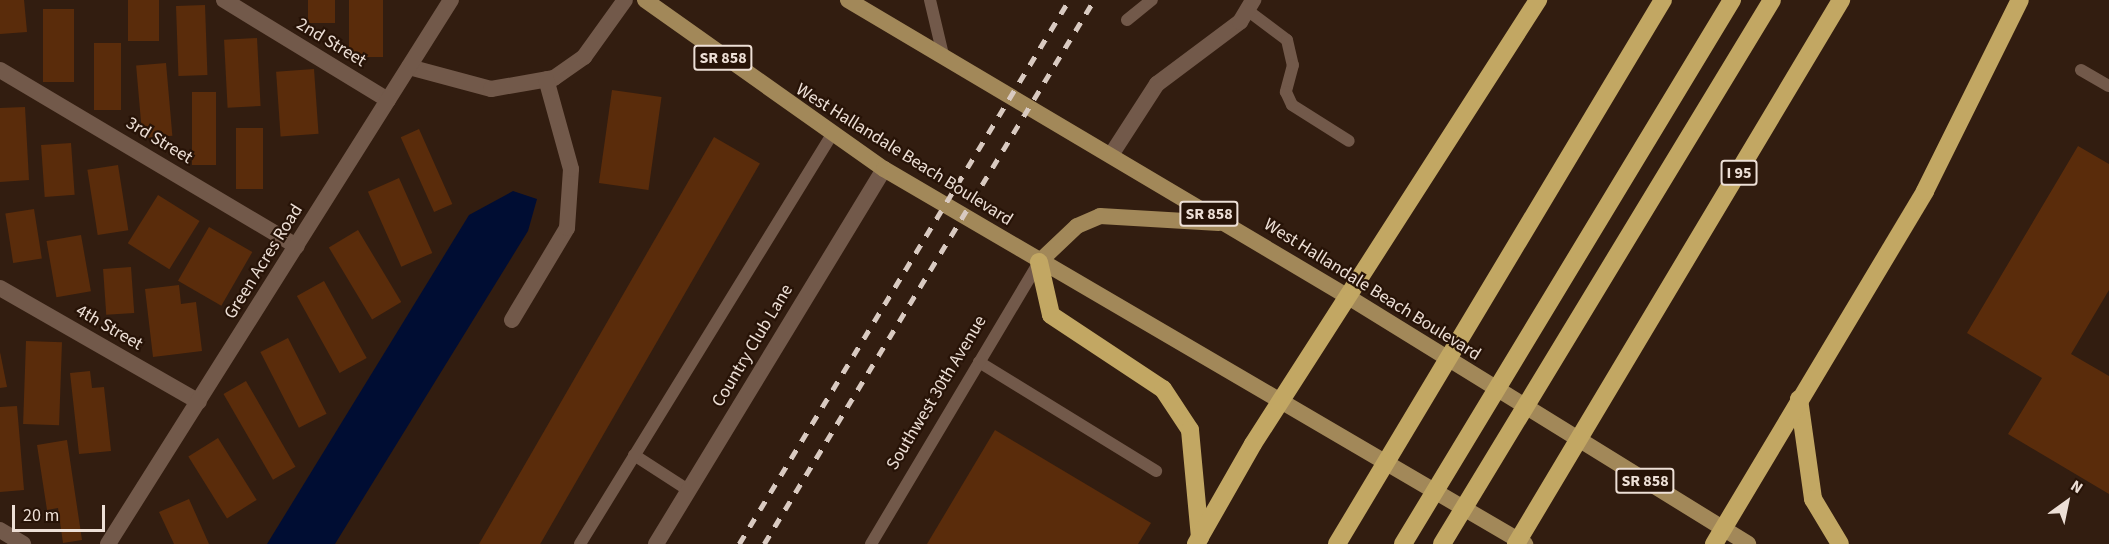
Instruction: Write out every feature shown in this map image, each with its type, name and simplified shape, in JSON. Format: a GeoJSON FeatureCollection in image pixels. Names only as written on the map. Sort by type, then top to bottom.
{"type":"FeatureCollection","features":[{"type":"Feature","properties":{"kind":"highway"},"geometry":{"type":"LineString","coordinates":[[1198,541],[1281,400],[1350,298],[1538,0]]}},
{"type":"Feature","properties":{"kind":"highway"},"geometry":{"type":"LineString","coordinates":[[1336,544],[1502,273],[1663,0]]}},
{"type":"Feature","properties":{"kind":"highway"},"geometry":{"type":"LineString","coordinates":[[1403,544],[1549,308],[1732,0]]}},
{"type":"Feature","properties":{"kind":"highway"},"geometry":{"type":"LineString","coordinates":[[1442,544],[1772,0]]}},
{"type":"Feature","properties":{"kind":"highway","name":"I 95"},"geometry":{"type":"LineString","coordinates":[[1516,544],[1637,346],[1841,0]]}},
{"type":"Feature","properties":{"kind":"highway"},"geometry":{"type":"LineString","coordinates":[[1714,544],[1925,191],[2020,0]]}},
{"type":"Feature","properties":{"kind":"highway"},"geometry":{"type":"LineString","coordinates":[[1039,262],[1051,315],[1163,389],[1190,430],[1198,541]]}},
{"type":"Feature","properties":{"kind":"highway"},"geometry":{"type":"LineString","coordinates":[[1799,399],[1813,499],[1840,544]]}},
{"type":"Feature","properties":{"kind":"main road","name":"West Hallandale Beach Boulevard"},"geometry":{"type":"LineString","coordinates":[[645,0],[884,169],[1039,262],[1281,400],[1526,544]]}},
{"type":"Feature","properties":{"kind":"main road","name":"West Hallandale Beach Boulevard"},"geometry":{"type":"LineString","coordinates":[[832,0],[854,3],[943,55],[1350,298],[1748,544]]}},
{"type":"Feature","properties":{"kind":"main road"},"geometry":{"type":"LineString","coordinates":[[1039,262],[1077,226],[1100,216],[1226,224]]}},
{"type":"Feature","properties":{"kind":"street","name":"2nd Street"},"geometry":{"type":"LineString","coordinates":[[224,0],[388,100]]}},
{"type":"Feature","properties":{"kind":"street","name":"Green Acres Road"},"geometry":{"type":"LineString","coordinates":[[108,544],[451,0]]}},
{"type":"Feature","properties":{"kind":"street"},"geometry":{"type":"LineString","coordinates":[[409,67],[491,89],[546,79],[584,57],[626,0]]}},
{"type":"Feature","properties":{"kind":"street"},"geometry":{"type":"LineString","coordinates":[[1111,155],[1157,84],[1240,22],[1250,5]]}},
{"type":"Feature","properties":{"kind":"street","name":"3rd Street"},"geometry":{"type":"LineString","coordinates":[[0,70],[297,246]]}},
{"type":"Feature","properties":{"kind":"street"},"geometry":{"type":"LineString","coordinates":[[513,320],[567,228],[571,170],[546,79]]}},
{"type":"Feature","properties":{"kind":"street","name":"Country Club Lane"},"geometry":{"type":"LineString","coordinates":[[656,544],[884,169]]}},
{"type":"Feature","properties":{"kind":"street","name":"4th Street"},"geometry":{"type":"LineString","coordinates":[[0,288],[199,402]]}},
{"type":"Feature","properties":{"kind":"street"},"geometry":{"type":"LineString","coordinates":[[0,530],[23,544]]}},
{"type":"Feature","properties":{"kind":"lane"},"geometry":{"type":"LineString","coordinates":[[930,0],[943,55]]}},
{"type":"Feature","properties":{"kind":"lane"},"geometry":{"type":"LineString","coordinates":[[1127,20],[1152,0]]}},
{"type":"Feature","properties":{"kind":"lane"},"geometry":{"type":"LineString","coordinates":[[1250,5],[1287,40],[1293,65],[1286,92],[1292,105],[1349,141]]}},
{"type":"Feature","properties":{"kind":"lane"},"geometry":{"type":"LineString","coordinates":[[2081,69],[2109,86]]}},
{"type":"Feature","properties":{"kind":"lane"},"geometry":{"type":"LineString","coordinates":[[580,544],[832,134]]}},
{"type":"Feature","properties":{"kind":"lane","name":"Southwest 30th Avenue"},"geometry":{"type":"LineString","coordinates":[[871,544],[1039,262]]}},
{"type":"Feature","properties":{"kind":"lane"},"geometry":{"type":"LineString","coordinates":[[979,362],[1156,471]]}},
{"type":"Feature","properties":{"kind":"lane"},"geometry":{"type":"LineString","coordinates":[[634,455],[688,490]]}},
{"type":"Feature","properties":{"kind":"water"},"geometry":{"type":"Polygon","coordinates":[[[513,191],[537,199],[528,231],[335,544],[267,544],[469,215],[513,191]]]}},
{"type":"Feature","properties":{"kind":"building"},"geometry":{"type":"Polygon","coordinates":[[[0,0],[24,0],[27,32],[0,34],[0,0]]]}},
{"type":"Feature","properties":{"kind":"building"},"geometry":{"type":"Polygon","coordinates":[[[128,0],[159,0],[159,41],[128,41],[128,0]]]}},
{"type":"Feature","properties":{"kind":"building"},"geometry":{"type":"Polygon","coordinates":[[[308,0],[335,0],[335,23],[308,23],[308,0]]]}},
{"type":"Feature","properties":{"kind":"building"},"geometry":{"type":"Polygon","coordinates":[[[349,0],[383,0],[383,57],[349,57],[349,0]]]}},
{"type":"Feature","properties":{"kind":"building"},"geometry":{"type":"Polygon","coordinates":[[[205,5],[207,75],[178,76],[176,6],[205,5]]]}},
{"type":"Feature","properties":{"kind":"building"},"geometry":{"type":"Polygon","coordinates":[[[43,9],[74,9],[74,82],[43,82],[43,9]]]}},
{"type":"Feature","properties":{"kind":"building"},"geometry":{"type":"Polygon","coordinates":[[[257,38],[261,106],[228,108],[224,40],[257,38]]]}},
{"type":"Feature","properties":{"kind":"building"},"geometry":{"type":"Polygon","coordinates":[[[94,43],[121,43],[121,110],[94,110],[94,43]]]}},
{"type":"Feature","properties":{"kind":"building"},"geometry":{"type":"Polygon","coordinates":[[[166,63],[172,136],[142,138],[136,66],[166,63]]]}},
{"type":"Feature","properties":{"kind":"building"},"geometry":{"type":"Polygon","coordinates":[[[314,69],[319,134],[281,136],[276,72],[314,69]]]}},
{"type":"Feature","properties":{"kind":"building"},"geometry":{"type":"Polygon","coordinates":[[[612,90],[662,97],[648,190],[599,183],[612,90]]]}},
{"type":"Feature","properties":{"kind":"building"},"geometry":{"type":"Polygon","coordinates":[[[192,92],[216,92],[216,165],[192,165],[192,92]]]}},
{"type":"Feature","properties":{"kind":"building"},"geometry":{"type":"Polygon","coordinates":[[[25,107],[29,180],[0,182],[0,108],[25,107]]]}},
{"type":"Feature","properties":{"kind":"building"},"geometry":{"type":"Polygon","coordinates":[[[236,128],[263,128],[263,189],[236,189],[236,128]]]}},
{"type":"Feature","properties":{"kind":"building"},"geometry":{"type":"Polygon","coordinates":[[[419,129],[452,204],[434,212],[401,137],[419,129]]]}},
{"type":"Feature","properties":{"kind":"building"},"geometry":{"type":"Polygon","coordinates":[[[714,137],[760,164],[540,544],[479,544],[714,137]]]}},
{"type":"Feature","properties":{"kind":"building"},"geometry":{"type":"Polygon","coordinates":[[[71,143],[75,195],[45,197],[41,145],[71,143]]]}},
{"type":"Feature","properties":{"kind":"building"},"geometry":{"type":"Polygon","coordinates":[[[2078,146],[2109,164],[2109,290],[2071,354],[2109,376],[2109,494],[2008,434],[2042,378],[1967,333],[2078,146]]]}},
{"type":"Feature","properties":{"kind":"building"},"geometry":{"type":"Polygon","coordinates":[[[118,165],[128,230],[98,235],[87,170],[118,165]]]}},
{"type":"Feature","properties":{"kind":"building"},"geometry":{"type":"Polygon","coordinates":[[[399,178],[432,253],[401,267],[368,192],[399,178]]]}},
{"type":"Feature","properties":{"kind":"building"},"geometry":{"type":"Polygon","coordinates":[[[158,195],[200,221],[169,269],[128,243],[158,195]]]}},
{"type":"Feature","properties":{"kind":"building"},"geometry":{"type":"Polygon","coordinates":[[[34,209],[42,258],[13,263],[5,214],[34,209]]]}},
{"type":"Feature","properties":{"kind":"building"},"geometry":{"type":"Polygon","coordinates":[[[209,227],[252,252],[221,306],[178,281],[209,227]]]}},
{"type":"Feature","properties":{"kind":"building"},"geometry":{"type":"Polygon","coordinates":[[[358,230],[401,302],[372,320],[329,248],[358,230]]]}},
{"type":"Feature","properties":{"kind":"building"},"geometry":{"type":"Polygon","coordinates":[[[81,235],[91,291],[56,297],[47,241],[81,235]]]}},
{"type":"Feature","properties":{"kind":"building"},"geometry":{"type":"Polygon","coordinates":[[[131,267],[134,313],[106,315],[103,269],[131,267]]]}},
{"type":"Feature","properties":{"kind":"building"},"geometry":{"type":"Polygon","coordinates":[[[324,281],[367,358],[340,373],[297,296],[324,281]]]}},
{"type":"Feature","properties":{"kind":"building"},"geometry":{"type":"Polygon","coordinates":[[[179,285],[181,304],[196,302],[202,351],[153,357],[145,289],[179,285]]]}},
{"type":"Feature","properties":{"kind":"building"},"geometry":{"type":"Polygon","coordinates":[[[288,338],[327,414],[299,428],[260,352],[288,338]]]}},
{"type":"Feature","properties":{"kind":"building"},"geometry":{"type":"Polygon","coordinates":[[[26,341],[62,342],[59,425],[23,424],[26,341]]]}},
{"type":"Feature","properties":{"kind":"building"},"geometry":{"type":"Polygon","coordinates":[[[0,352],[7,387],[0,388],[0,352]]]}},
{"type":"Feature","properties":{"kind":"building"},"geometry":{"type":"Polygon","coordinates":[[[90,371],[92,388],[104,387],[111,451],[79,454],[70,373],[90,371]]]}},
{"type":"Feature","properties":{"kind":"building"},"geometry":{"type":"Polygon","coordinates":[[[246,381],[296,467],[273,480],[223,394],[246,381]]]}},
{"type":"Feature","properties":{"kind":"building"},"geometry":{"type":"Polygon","coordinates":[[[17,406],[24,490],[0,492],[0,407],[17,406]]]}},
{"type":"Feature","properties":{"kind":"building"},"geometry":{"type":"Polygon","coordinates":[[[995,430],[1151,523],[1138,544],[927,544],[995,430]]]}},
{"type":"Feature","properties":{"kind":"building"},"geometry":{"type":"Polygon","coordinates":[[[218,438],[257,500],[227,518],[188,457],[218,438]]]}},
{"type":"Feature","properties":{"kind":"building"},"geometry":{"type":"Polygon","coordinates":[[[67,440],[82,540],[63,543],[58,508],[47,510],[37,445],[67,440]]]}},
{"type":"Feature","properties":{"kind":"building"},"geometry":{"type":"Polygon","coordinates":[[[189,499],[209,544],[174,544],[159,512],[189,499]]]}},
{"type":"Feature","properties":{"kind":"railway"},"geometry":{"type":"LineString","coordinates":[[739,544],[1069,0]]}},
{"type":"Feature","properties":{"kind":"railway"},"geometry":{"type":"LineString","coordinates":[[764,544],[1094,0]]}}]}
